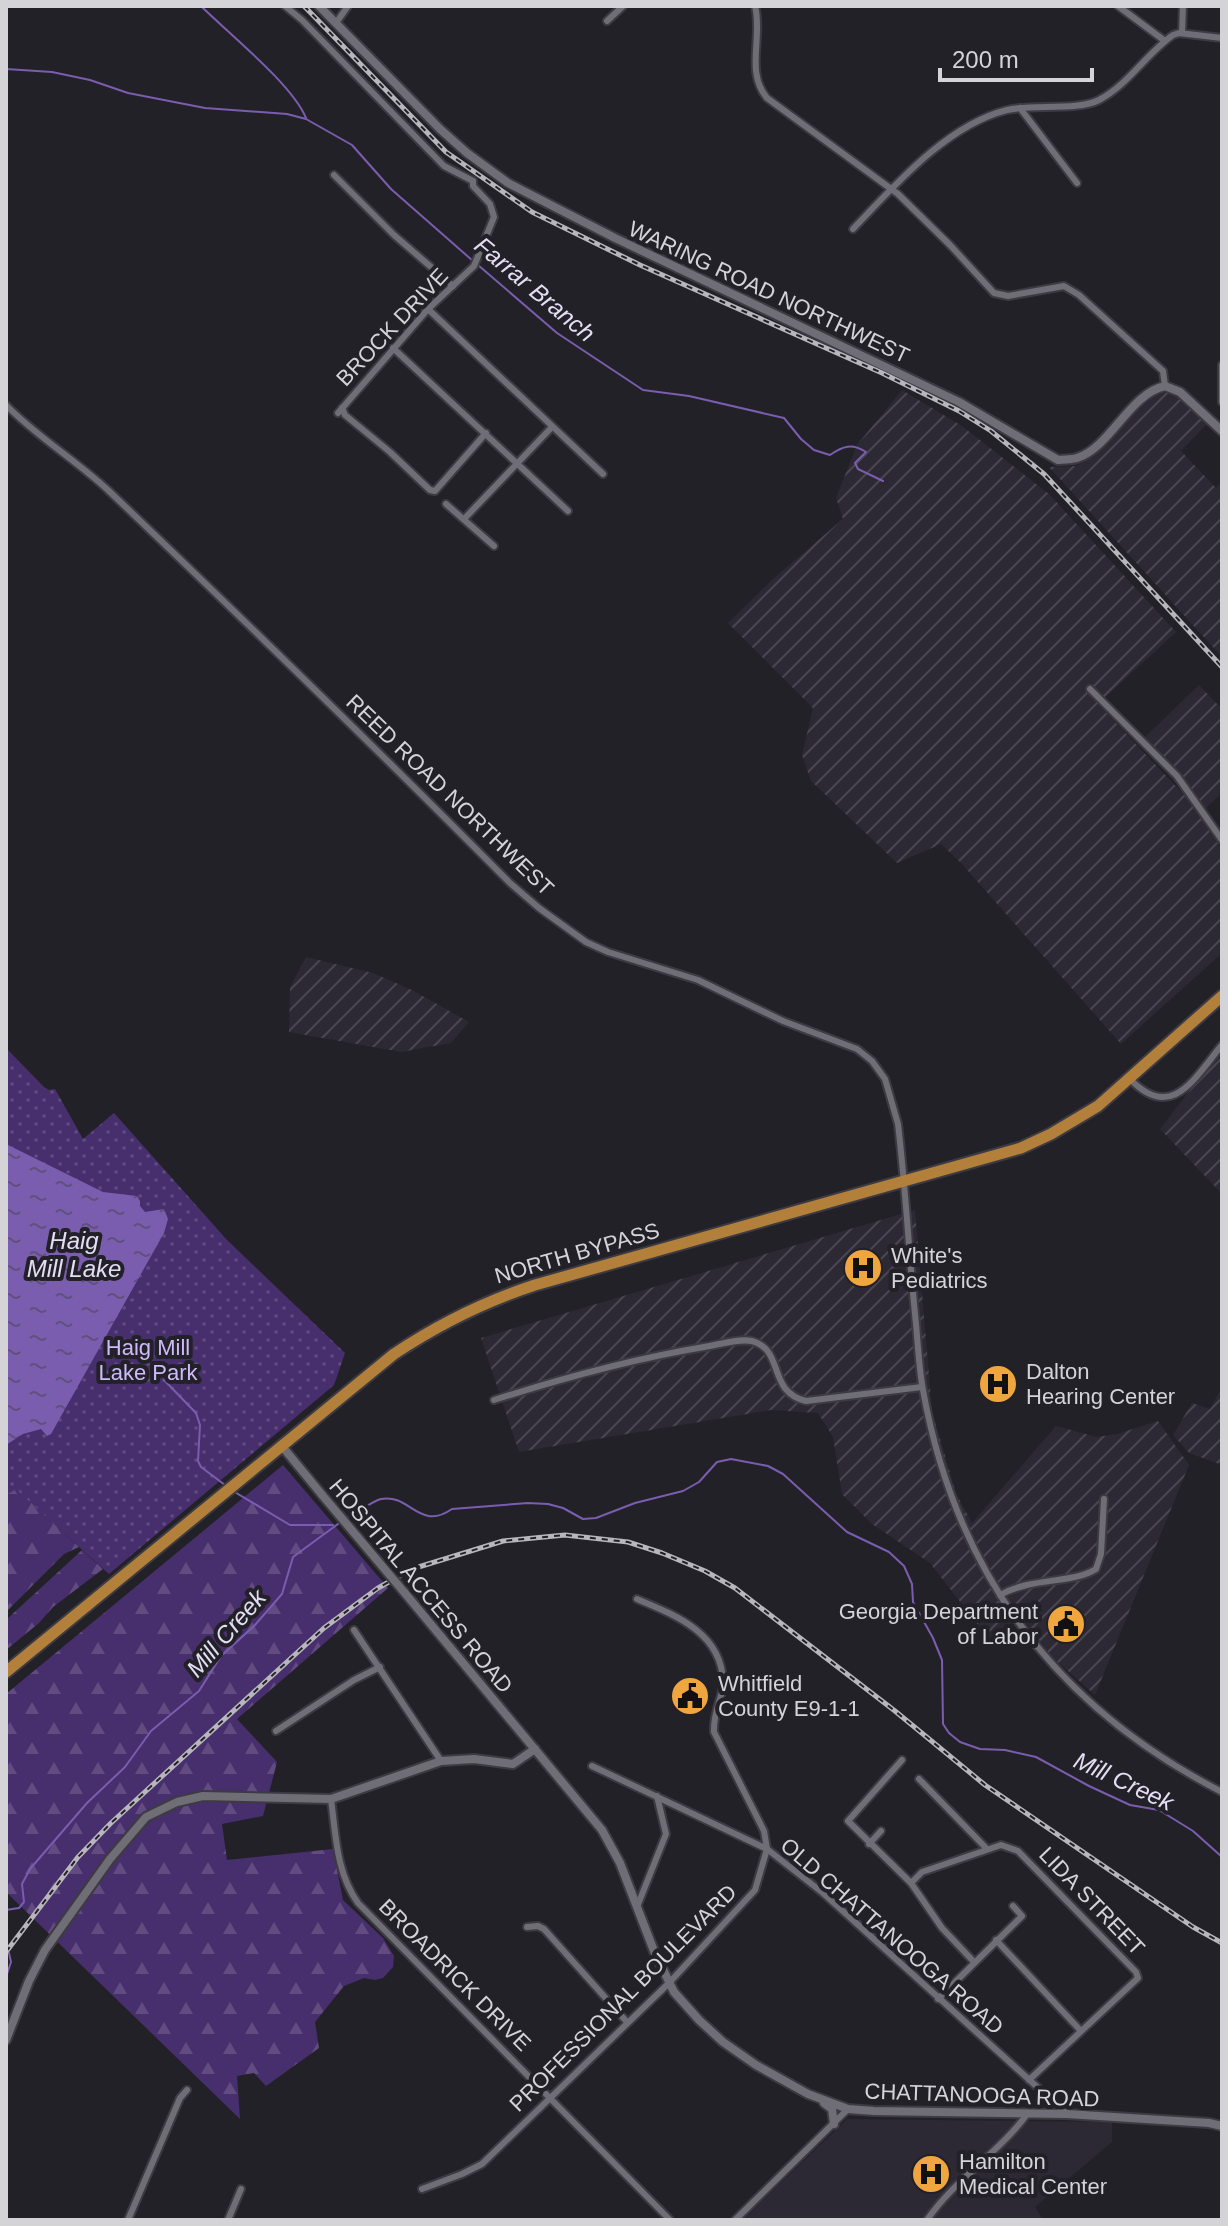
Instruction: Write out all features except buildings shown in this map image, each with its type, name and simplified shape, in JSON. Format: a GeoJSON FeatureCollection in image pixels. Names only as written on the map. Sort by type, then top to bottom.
{"type":"FeatureCollection","features":[{"type":"Feature","properties":{"kind":"highway","name":"NORTH BYPASS"},"geometry":{"type":"LineString","coordinates":[[6,1672],[394,1354],[431,1330],[494,1298],[1021,1148],[1098,1106],[1222,996]]}},
{"type":"Feature","properties":{"kind":"street"},"geometry":{"type":"LineString","coordinates":[[285,6],[444,166],[473,181],[485,168]]}},
{"type":"Feature","properties":{"kind":"street","name":"WARING ROAD NORTHWEST"},"geometry":{"type":"LineString","coordinates":[[319,6],[422,113],[485,168],[536,199],[959,402],[1058,460],[1076,459],[1091,450],[1148,393],[1165,386]]}},
{"type":"Feature","properties":{"kind":"street"},"geometry":{"type":"LineString","coordinates":[[336,23],[348,6]]}},
{"type":"Feature","properties":{"kind":"street"},"geometry":{"type":"LineString","coordinates":[[607,21],[623,6]]}},
{"type":"Feature","properties":{"kind":"street"},"geometry":{"type":"LineString","coordinates":[[755,6],[759,28],[756,76],[763,93],[778,107],[893,190],[994,293],[1008,296],[1064,286],[1079,295],[1163,371],[1165,386],[1180,392],[1222,430]]}},
{"type":"Feature","properties":{"kind":"street"},"geometry":{"type":"LineString","coordinates":[[1118,6],[1165,41]]}},
{"type":"Feature","properties":{"kind":"street"},"geometry":{"type":"LineString","coordinates":[[1182,33],[1183,6]]}},
{"type":"Feature","properties":{"kind":"street"},"geometry":{"type":"LineString","coordinates":[[853,229],[956,132],[996,113],[1095,102],[1130,78],[1165,41],[1182,33],[1222,38]]}},
{"type":"Feature","properties":{"kind":"street"},"geometry":{"type":"LineString","coordinates":[[1020,108],[1077,183]]}},
{"type":"Feature","properties":{"kind":"street"},"geometry":{"type":"LineString","coordinates":[[334,175],[394,235],[453,286]]}},
{"type":"Feature","properties":{"kind":"street","name":"BROCK DRIVE"},"geometry":{"type":"LineString","coordinates":[[473,181],[473,186],[490,204],[494,217],[474,266],[428,309],[340,410],[430,490],[435,491],[486,433]]}},
{"type":"Feature","properties":{"kind":"street"},"geometry":{"type":"LineString","coordinates":[[428,309],[603,474]]}},
{"type":"Feature","properties":{"kind":"street"},"geometry":{"type":"LineString","coordinates":[[393,348],[568,511]]}},
{"type":"Feature","properties":{"kind":"street"},"geometry":{"type":"LineString","coordinates":[[1222,365],[1222,402]]}},
{"type":"Feature","properties":{"kind":"street","name":"REED ROAD NORTHWEST"},"geometry":{"type":"LineString","coordinates":[[6,405],[23,422],[96,478],[510,883],[560,924],[586,942],[608,952],[698,980],[783,1021],[840,1041],[865,1055],[876,1066],[890,1089],[898,1124],[922,1387],[934,1442],[953,1502],[972,1546],[1000,1595],[1049,1662],[1098,1710],[1155,1754],[1222,1792]]}},
{"type":"Feature","properties":{"kind":"street"},"geometry":{"type":"LineString","coordinates":[[1222,420],[1222,430]]}},
{"type":"Feature","properties":{"kind":"street"},"geometry":{"type":"LineString","coordinates":[[465,518],[552,427]]}},
{"type":"Feature","properties":{"kind":"street"},"geometry":{"type":"LineString","coordinates":[[446,504],[494,546]]}},
{"type":"Feature","properties":{"kind":"street"},"geometry":{"type":"LineString","coordinates":[[1090,689],[1177,776],[1222,840]]}},
{"type":"Feature","properties":{"kind":"street"},"geometry":{"type":"LineString","coordinates":[[1130,1079],[1149,1095],[1171,1098],[1183,1090],[1222,1045]]}},
{"type":"Feature","properties":{"kind":"street"},"geometry":{"type":"LineString","coordinates":[[494,1400],[621,1364],[745,1340],[759,1344],[771,1354],[782,1387],[800,1400],[922,1387]]}},
{"type":"Feature","properties":{"kind":"street","name":"HOSPITAL ACCESS ROAD"},"geometry":{"type":"LineString","coordinates":[[281,1445],[535,1749]]}},
{"type":"Feature","properties":{"kind":"street"},"geometry":{"type":"LineString","coordinates":[[1000,1595],[1027,1583],[1082,1575],[1096,1569],[1101,1554],[1104,1499]]}},
{"type":"Feature","properties":{"kind":"street"},"geometry":{"type":"LineString","coordinates":[[637,1599],[695,1627],[714,1652],[723,1679],[714,1714],[714,1732],[764,1831],[767,1849]]}},
{"type":"Feature","properties":{"kind":"street"},"geometry":{"type":"LineString","coordinates":[[354,1630],[441,1761]]}},
{"type":"Feature","properties":{"kind":"street"},"geometry":{"type":"LineString","coordinates":[[276,1731],[354,1680],[380,1667]]}},
{"type":"Feature","properties":{"kind":"street"},"geometry":{"type":"LineString","coordinates":[[6,2040],[45,1950],[110,1859],[146,1817],[177,1802],[203,1796],[331,1799],[441,1761],[474,1759],[513,1764],[535,1749]]}},
{"type":"Feature","properties":{"kind":"street","name":"CHATTANOOGA ROAD"},"geometry":{"type":"LineString","coordinates":[[535,1749],[602,1830],[620,1863],[669,1983],[699,2020],[723,2042],[787,2083],[848,2109],[1067,2114],[1222,2126]]}},
{"type":"Feature","properties":{"kind":"street"},"geometry":{"type":"LineString","coordinates":[[902,1760],[848,1821],[911,1883],[942,1928],[974,1962]]}},
{"type":"Feature","properties":{"kind":"street","name":"OLD CHATTANOOGA ROAD"},"geometry":{"type":"LineString","coordinates":[[592,1766],[767,1849],[823,1893],[1067,2114]]}},
{"type":"Feature","properties":{"kind":"street"},"geometry":{"type":"LineString","coordinates":[[911,1883],[922,1872],[987,1849],[919,1779]]}},
{"type":"Feature","properties":{"kind":"street"},"geometry":{"type":"LineString","coordinates":[[637,1907],[666,1834],[657,1796]]}},
{"type":"Feature","properties":{"kind":"street","name":"BROADRICK DRIVE"},"geometry":{"type":"LineString","coordinates":[[331,1799],[345,1885],[358,1903],[670,2220]]}},
{"type":"Feature","properties":{"kind":"street"},"geometry":{"type":"LineString","coordinates":[[869,1844],[881,1831]]}},
{"type":"Feature","properties":{"kind":"street","name":"LIDA STREET"},"geometry":{"type":"LineString","coordinates":[[987,1849],[1001,1845],[1018,1851],[1136,1972],[1138,1978],[1081,2031]]}},
{"type":"Feature","properties":{"kind":"street","name":"PROFESSIONAL BOULEVARD"},"geometry":{"type":"LineString","coordinates":[[422,2189],[482,2164],[669,1983],[753,1892],[767,1849]]}},
{"type":"Feature","properties":{"kind":"street"},"geometry":{"type":"LineString","coordinates":[[938,1999],[1022,1916],[1013,1906]]}},
{"type":"Feature","properties":{"kind":"street"},"geometry":{"type":"LineString","coordinates":[[527,1927],[544,1929],[627,2022]]}},
{"type":"Feature","properties":{"kind":"street"},"geometry":{"type":"LineString","coordinates":[[996,1940],[1081,2031],[1029,2080]]}},
{"type":"Feature","properties":{"kind":"street"},"geometry":{"type":"LineString","coordinates":[[128,2220],[180,2098],[187,2090]]}},
{"type":"Feature","properties":{"kind":"street"},"geometry":{"type":"LineString","coordinates":[[821,2099],[832,2109],[834,2124]]}},
{"type":"Feature","properties":{"kind":"street"},"geometry":{"type":"LineString","coordinates":[[735,2220],[848,2109]]}},
{"type":"Feature","properties":{"kind":"street"},"geometry":{"type":"LineString","coordinates":[[927,2220],[955,2188],[1016,2130],[1028,2113]]}},
{"type":"Feature","properties":{"kind":"street"},"geometry":{"type":"LineString","coordinates":[[228,2220],[241,2189]]}},
{"type":"Feature","properties":{"kind":"shaded area"},"geometry":{"type":"Polygon","coordinates":[[[902,390],[962,426],[1049,494],[1176,632],[1098,704],[1187,798],[1222,850],[1222,953],[1121,1044],[941,844],[897,863],[811,781],[802,755],[813,708],[728,623],[774,578],[843,519],[836,498],[857,445],[902,390]]]}},
{"type":"Feature","properties":{"kind":"shaded area"},"geometry":{"type":"Polygon","coordinates":[[[1158,392],[1175,394],[1207,424],[1181,451],[1216,488],[1222,482],[1222,657],[1049,467],[1077,466],[1158,392]]]}},
{"type":"Feature","properties":{"kind":"shaded area"},"geometry":{"type":"Polygon","coordinates":[[[1199,685],[1222,709],[1222,793],[1205,809],[1180,775],[1145,737],[1199,685]]]}},
{"type":"Feature","properties":{"kind":"shaded area"},"geometry":{"type":"Polygon","coordinates":[[[306,957],[373,973],[412,990],[469,1022],[451,1043],[401,1052],[289,1032],[290,987],[306,957]]]}},
{"type":"Feature","properties":{"kind":"shaded area"},"geometry":{"type":"Polygon","coordinates":[[[1222,1049],[1222,1194],[1160,1129],[1222,1049]]]}},
{"type":"Feature","properties":{"kind":"shaded area"},"geometry":{"type":"Polygon","coordinates":[[[915,1210],[932,1411],[956,1493],[972,1523],[1056,1426],[1097,1437],[1158,1421],[1189,1465],[1095,1695],[1051,1656],[1022,1617],[989,1639],[930,1563],[872,1524],[842,1494],[833,1437],[818,1413],[771,1410],[519,1452],[481,1338],[915,1210]]]}},
{"type":"Feature","properties":{"kind":"shaded area"},"geometry":{"type":"Polygon","coordinates":[[[1222,1387],[1222,1465],[1189,1453],[1173,1435],[1192,1403],[1210,1409],[1222,1387]]]}},
{"type":"Feature","properties":{"kind":"shaded area","name":"Hamilton Medical Center"},"geometry":{"type":"Polygon","coordinates":[[[847,2119],[1112,2122],[1112,2142],[1035,2207],[1043,2220],[742,2220],[847,2119]]]}},
{"type":"Feature","properties":{"kind":"green space","name":"Haig Mill Lake Park"},"geometry":{"type":"Polygon","coordinates":[[[6,1048],[44,1087],[55,1089],[83,1139],[114,1113],[227,1240],[345,1353],[334,1385],[109,1574],[16,1490],[6,1495],[6,1048]]]}},
{"type":"Feature","properties":{"kind":"green space"},"geometry":{"type":"Polygon","coordinates":[[[283,1465],[388,1588],[237,1719],[277,1762],[263,1816],[222,1824],[227,1860],[333,1849],[343,1900],[383,1938],[394,1956],[393,1967],[383,1978],[364,1978],[344,1986],[315,2022],[319,2048],[266,2086],[254,2073],[237,2076],[240,2119],[6,1892],[6,1694],[283,1465]]]}},
{"type":"Feature","properties":{"kind":"green space"},"geometry":{"type":"Polygon","coordinates":[[[16,1489],[79,1547],[64,1554],[6,1612],[6,1495],[16,1489]]]}},
{"type":"Feature","properties":{"kind":"green space"},"geometry":{"type":"Polygon","coordinates":[[[82,1550],[103,1569],[53,1607],[6,1650],[6,1620],[82,1550]]]}},
{"type":"Feature","properties":{"kind":"water","name":"Haig Mill Lake"},"geometry":{"type":"Polygon","coordinates":[[[6,1144],[103,1192],[137,1196],[145,1212],[164,1209],[168,1219],[164,1233],[51,1434],[47,1436],[41,1429],[23,1434],[6,1445],[6,1144]]]}},
{"type":"Feature","properties":{"kind":"waterway","name":"Farrar Branch"},"geometry":{"type":"LineString","coordinates":[[201,6],[274,75],[306,118]]}},
{"type":"Feature","properties":{"kind":"waterway"},"geometry":{"type":"LineString","coordinates":[[6,69],[52,72],[90,80],[128,93],[205,108],[287,114],[306,119],[352,145],[391,189],[473,261]]}},
{"type":"Feature","properties":{"kind":"waterway","name":"Farrar Branch"},"geometry":{"type":"LineString","coordinates":[[478,265],[557,333],[643,390],[689,396],[784,418],[814,450],[830,455],[852,447],[866,452],[855,463],[858,469],[883,481]]}},
{"type":"Feature","properties":{"kind":"waterway"},"geometry":{"type":"LineString","coordinates":[[164,1380],[196,1413],[200,1425],[198,1461],[201,1467],[225,1485]]}},
{"type":"Feature","properties":{"kind":"waterway","name":"Mill Creek"},"geometry":{"type":"LineString","coordinates":[[347,1518],[381,1499],[400,1501],[431,1516],[452,1509],[528,1503],[563,1508],[583,1519],[596,1518],[635,1503],[683,1491],[699,1482],[717,1462],[731,1459],[768,1466],[783,1474],[847,1532],[889,1552],[904,1566],[912,1584],[913,1602],[942,1660],[943,1724],[949,1733],[960,1742],[980,1749],[1005,1750],[1036,1757],[1130,1805],[1159,1810],[1193,1831],[1222,1857]]}},
{"type":"Feature","properties":{"kind":"waterway"},"geometry":{"type":"LineString","coordinates":[[233,1491],[290,1525],[333,1525]]}},
{"type":"Feature","properties":{"kind":"waterway","name":"Mill Creek"},"geometry":{"type":"LineString","coordinates":[[6,1910],[19,1908],[24,1902],[22,1884],[30,1869],[87,1803],[125,1767],[151,1731],[199,1691],[221,1656],[254,1626],[282,1594],[293,1557],[342,1521]]}},
{"type":"Feature","properties":{"kind":"waterway","name":"Mill Creek"},"geometry":{"type":"LineString","coordinates":[[6,1977],[11,1962],[9,1953]]}},
{"type":"Feature","properties":{"kind":"railway"},"geometry":{"type":"LineString","coordinates":[[304,6],[446,152],[532,212],[640,265],[882,373],[959,411],[991,431],[1044,474],[1222,667]]}},
{"type":"Feature","properties":{"kind":"railway"},"geometry":{"type":"LineString","coordinates":[[6,1952],[78,1857],[111,1823],[324,1628],[378,1588],[412,1569],[503,1541],[565,1535],[628,1542],[705,1571],[735,1588],[895,1711],[985,1785],[1193,1927],[1222,1943]]}},
{"type":"Feature","properties":{"kind":"place","name":"White's Pediatrics"},"geometry":{"type":"Point","coordinates":[863,1268]}},
{"type":"Feature","properties":{"kind":"place","name":"Dalton Hearing Center"},"geometry":{"type":"Point","coordinates":[998,1384]}},
{"type":"Feature","properties":{"kind":"place","name":"Georgia Department of Labor"},"geometry":{"type":"Point","coordinates":[1066,1624]}},
{"type":"Feature","properties":{"kind":"place","name":"Whitfield County E9-1-1"},"geometry":{"type":"Point","coordinates":[690,1696]}},
{"type":"Feature","properties":{"kind":"place","name":"Hamilton Medical Center"},"geometry":{"type":"Point","coordinates":[931,2174]}}]}
